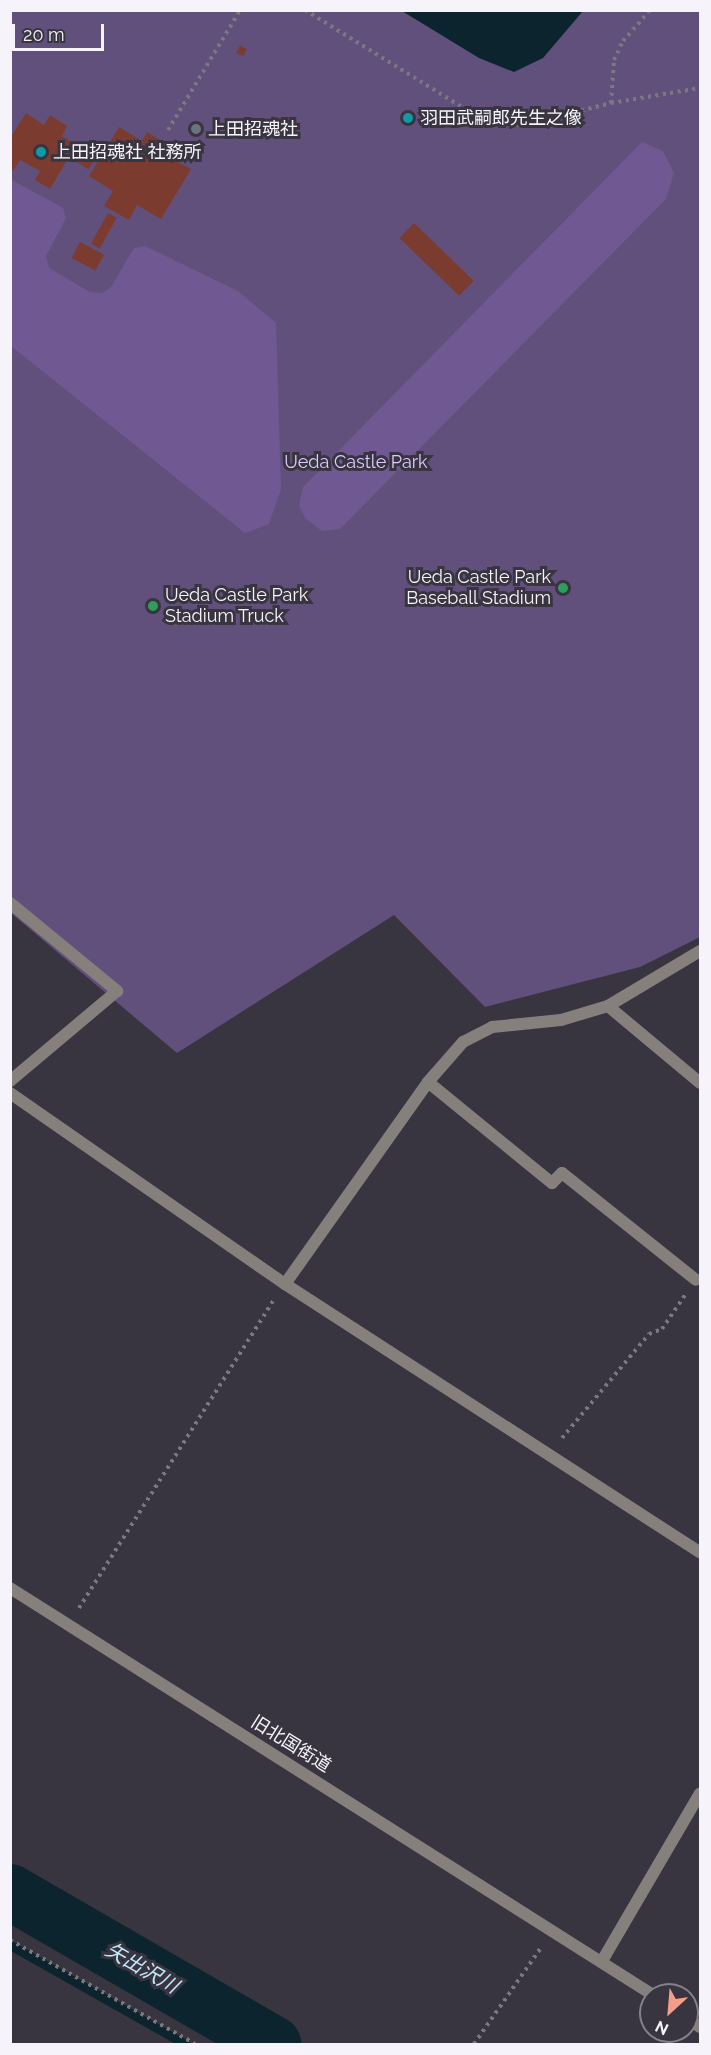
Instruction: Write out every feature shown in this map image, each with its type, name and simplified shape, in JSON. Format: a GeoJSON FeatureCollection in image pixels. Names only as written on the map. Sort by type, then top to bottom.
{"type":"FeatureCollection","features":[{"type":"Feature","properties":{"kind":"street"},"geometry":{"type":"LineString","coordinates":[[10,903],[117,991],[10,1081]]}},
{"type":"Feature","properties":{"kind":"street"},"geometry":{"type":"LineString","coordinates":[[285,1284],[428,1082],[463,1042],[492,1027],[561,1020],[608,1006],[700,951]]}},
{"type":"Feature","properties":{"kind":"street"},"geometry":{"type":"LineString","coordinates":[[608,1006],[700,1083]]}},
{"type":"Feature","properties":{"kind":"street"},"geometry":{"type":"LineString","coordinates":[[428,1082],[552,1183],[562,1173],[696,1280]]}},
{"type":"Feature","properties":{"kind":"street"},"geometry":{"type":"LineString","coordinates":[[10,1093],[285,1284],[700,1552]]}},
{"type":"Feature","properties":{"kind":"street","name":"旧北国街道"},"geometry":{"type":"LineString","coordinates":[[10,1588],[602,1961]]}},
{"type":"Feature","properties":{"kind":"street"},"geometry":{"type":"LineString","coordinates":[[639,1986],[602,1961],[700,1793]]}},
{"type":"Feature","properties":{"kind":"path"},"geometry":{"type":"LineString","coordinates":[[168,130],[240,10]]}},
{"type":"Feature","properties":{"kind":"path"},"geometry":{"type":"LineString","coordinates":[[305,10],[486,122],[523,125],[611,103],[700,88]]}},
{"type":"Feature","properties":{"kind":"path"},"geometry":{"type":"LineString","coordinates":[[611,103],[614,60],[622,41],[650,10]]}},
{"type":"Feature","properties":{"kind":"path"},"geometry":{"type":"LineString","coordinates":[[550,1453],[649,1334],[662,1329],[696,1280]]}},
{"type":"Feature","properties":{"kind":"path"},"geometry":{"type":"LineString","coordinates":[[68,1625],[285,1284]]}},
{"type":"Feature","properties":{"kind":"path"},"geometry":{"type":"LineString","coordinates":[[474,2044],[554,1930]]}},
{"type":"Feature","properties":{"kind":"path"},"geometry":{"type":"LineString","coordinates":[[10,1940],[195,2044]]}},
{"type":"Feature","properties":{"kind":"green space","name":"Ueda Castle Park"},"geometry":{"type":"Polygon","coordinates":[[[11,11],[700,11],[700,937],[640,967],[485,1007],[394,915],[177,1053],[11,913],[11,11]]]}},
{"type":"Feature","properties":{"kind":"green space"},"geometry":{"type":"Polygon","coordinates":[[[642,142],[663,151],[674,173],[666,199],[340,529],[322,531],[305,518],[299,505],[303,487],[642,142]]]}},
{"type":"Feature","properties":{"kind":"green space"},"geometry":{"type":"Polygon","coordinates":[[[10,179],[63,208],[66,218],[46,256],[49,268],[90,292],[102,293],[111,287],[134,248],[145,246],[238,291],[276,323],[281,489],[269,524],[245,533],[11,346],[10,179]]]}},
{"type":"Feature","properties":{"kind":"water"},"geometry":{"type":"Polygon","coordinates":[[[583,10],[543,58],[514,72],[479,58],[402,11],[583,10]]]}},
{"type":"Feature","properties":{"kind":"building"},"geometry":{"type":"Polygon","coordinates":[[[240,46],[247,49],[243,56],[236,53],[240,46]]]}},
{"type":"Feature","properties":{"kind":"building","name":"上田招魂社 社務所"},"geometry":{"type":"Polygon","coordinates":[[[26,113],[44,125],[50,115],[67,126],[62,136],[76,145],[50,189],[35,180],[40,171],[20,160],[13,171],[10,169],[10,138],[26,113]]]}},
{"type":"Feature","properties":{"kind":"building"},"geometry":{"type":"Polygon","coordinates":[[[119,127],[142,141],[147,132],[172,147],[167,156],[191,169],[161,219],[137,205],[129,220],[104,206],[113,191],[89,176],[119,127]]]}},
{"type":"Feature","properties":{"kind":"building"},"geometry":{"type":"Polygon","coordinates":[[[77,150],[94,161],[88,169],[72,158],[77,150]]]}},
{"type":"Feature","properties":{"kind":"building"},"geometry":{"type":"Polygon","coordinates":[[[108,213],[117,218],[100,248],[91,244],[108,213]]]}},
{"type":"Feature","properties":{"kind":"building"},"geometry":{"type":"Polygon","coordinates":[[[414,223],[474,281],[459,296],[399,238],[414,223]]]}},
{"type":"Feature","properties":{"kind":"building"},"geometry":{"type":"Polygon","coordinates":[[[80,242],[104,255],[95,271],[72,258],[80,242]]]}},
{"type":"Feature","properties":{"kind":"waterway","name":"矢出沢川"},"geometry":{"type":"LineString","coordinates":[[10,1892],[273,2044]]}},
{"type":"Feature","properties":{"kind":"waterway"},"geometry":{"type":"LineString","coordinates":[[10,1945],[185,2044]]}},
{"type":"Feature","properties":{"kind":"place","name":"羽田武嗣郎先生之像"},"geometry":{"type":"Point","coordinates":[408,118]}},
{"type":"Feature","properties":{"kind":"place","name":"上田招魂社"},"geometry":{"type":"Point","coordinates":[196,129]}},
{"type":"Feature","properties":{"kind":"place","name":"上田招魂社 社務所"},"geometry":{"type":"Point","coordinates":[41,152]}},
{"type":"Feature","properties":{"kind":"place","name":"Ueda Castle Park Baseball Stadium"},"geometry":{"type":"Point","coordinates":[563,588]}},
{"type":"Feature","properties":{"kind":"place","name":"Ueda Castle Park Stadium Truck"},"geometry":{"type":"Point","coordinates":[153,606]}}]}
